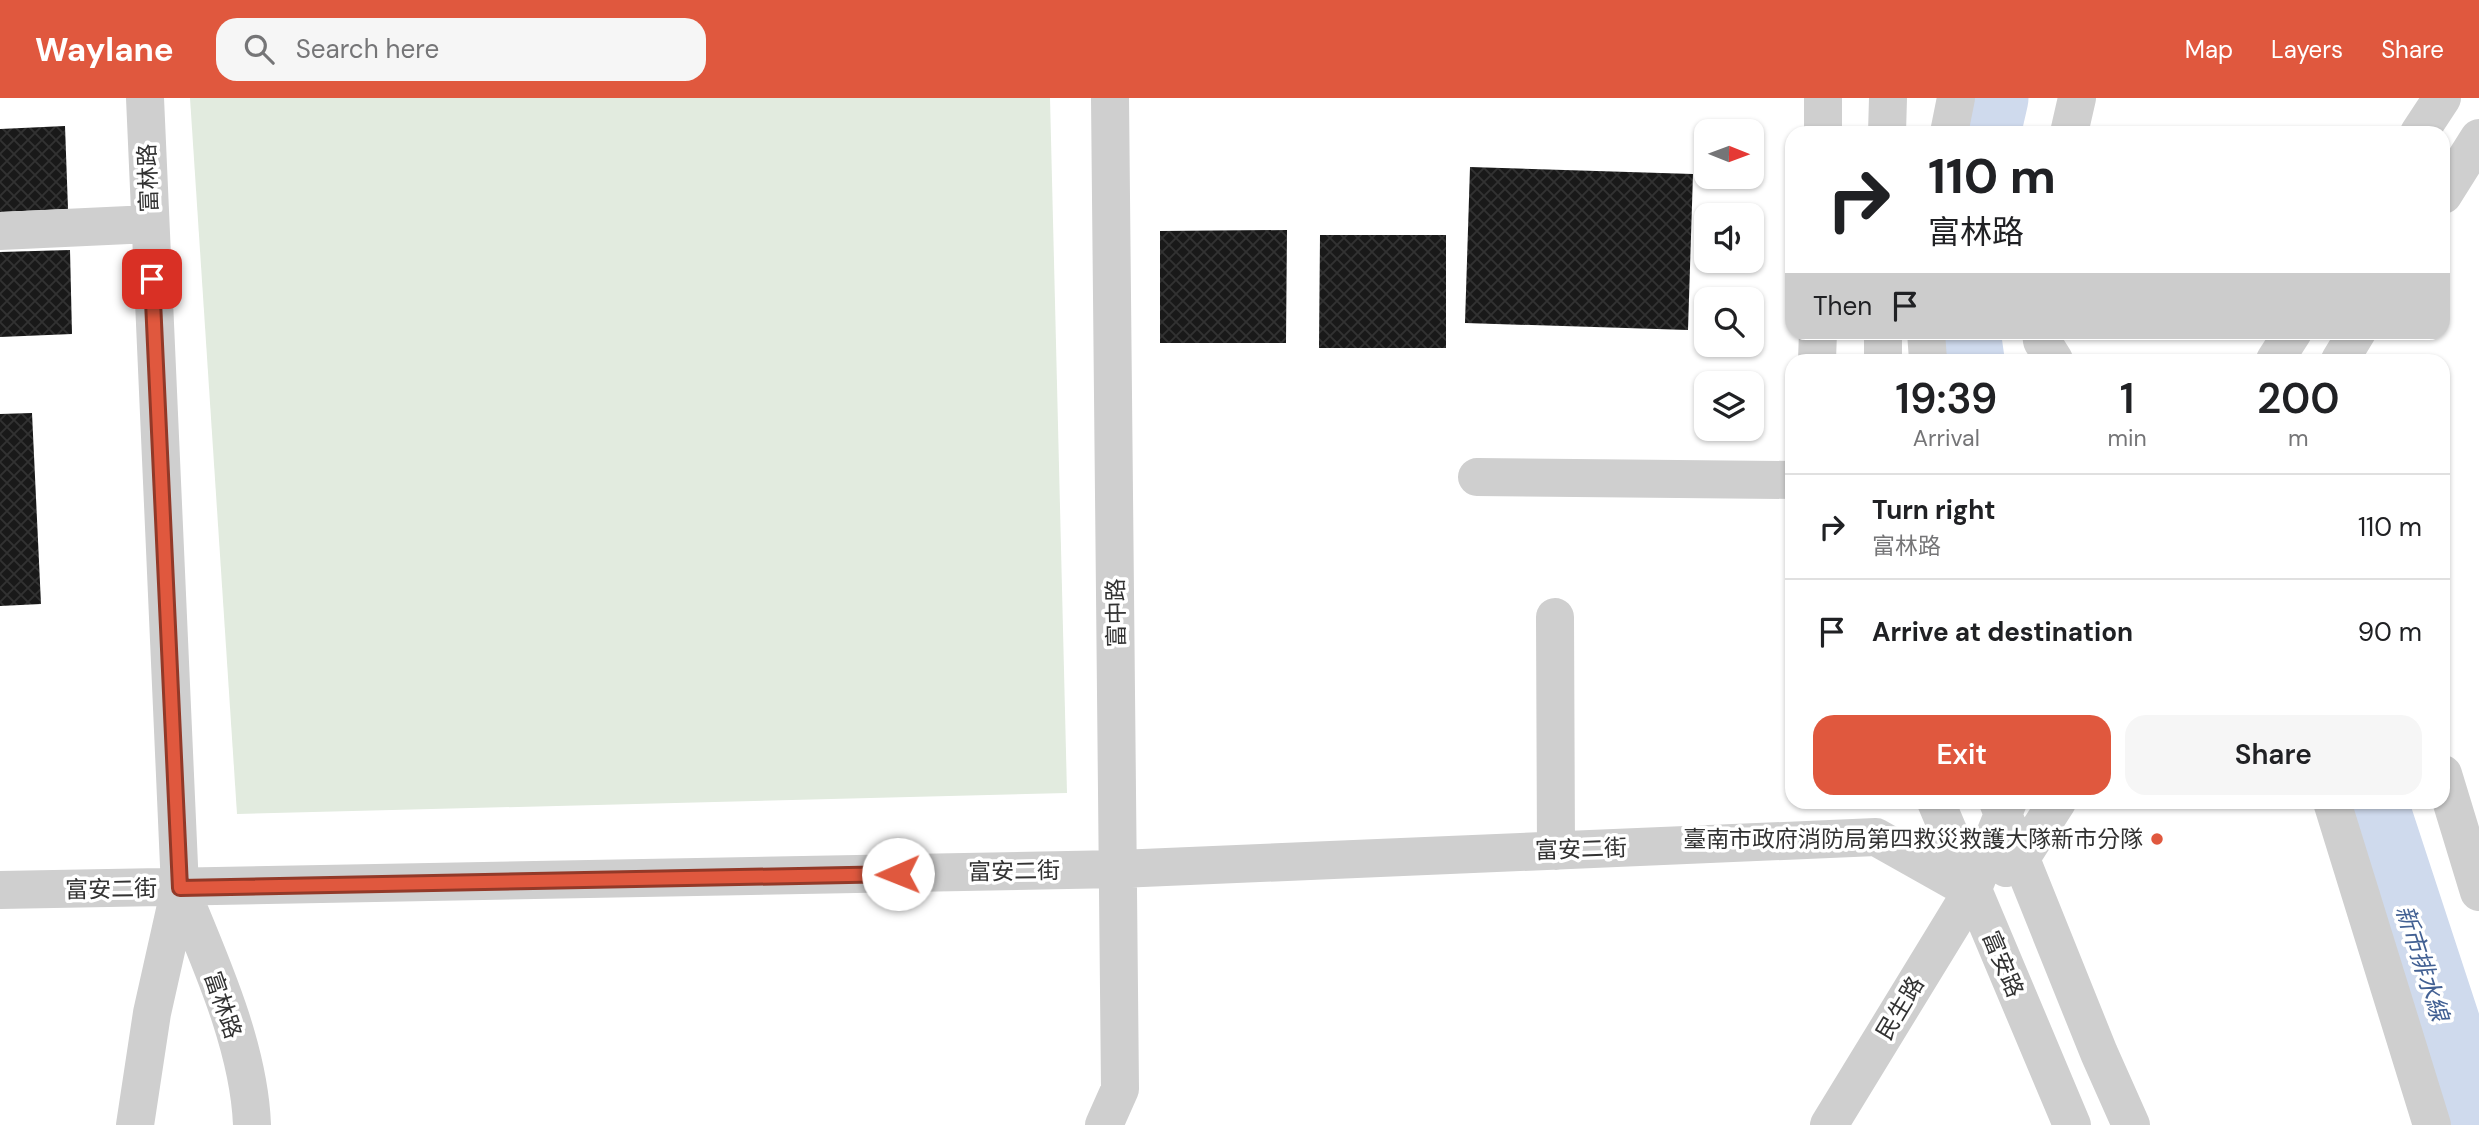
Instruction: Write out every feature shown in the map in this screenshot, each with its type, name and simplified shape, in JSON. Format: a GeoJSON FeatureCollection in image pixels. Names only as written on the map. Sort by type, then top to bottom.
{"type":"FeatureCollection","features":[{"type":"Feature","properties":{"kind":"street","name":"富林路"},"geometry":{"type":"LineString","coordinates":[[135,1125],[152,1013],[180,888],[145,98]]}},
{"type":"Feature","properties":{"kind":"street","name":"富中路"},"geometry":{"type":"LineString","coordinates":[[1104,1125],[1120,1089],[1110,98]]}},
{"type":"Feature","properties":{"kind":"street"},"geometry":{"type":"LineString","coordinates":[[1822,126],[1823,98]]}},
{"type":"Feature","properties":{"kind":"street"},"geometry":{"type":"LineString","coordinates":[[1887,126],[1888,98]]}},
{"type":"Feature","properties":{"kind":"street"},"geometry":{"type":"LineString","coordinates":[[1951,126],[1956,98]]}},
{"type":"Feature","properties":{"kind":"street"},"geometry":{"type":"LineString","coordinates":[[2071,126],[2077,98]]}},
{"type":"Feature","properties":{"kind":"street"},"geometry":{"type":"LineString","coordinates":[[2424,126],[2442,98]]}},
{"type":"Feature","properties":{"kind":"street"},"geometry":{"type":"LineString","coordinates":[[2450,184],[2479,138]]}},
{"type":"Feature","properties":{"kind":"street"},"geometry":{"type":"LineString","coordinates":[[0,232],[150,224]]}},
{"type":"Feature","properties":{"kind":"street"},"geometry":{"type":"LineString","coordinates":[[1477,477],[1785,480]]}},
{"type":"Feature","properties":{"kind":"street"},"geometry":{"type":"LineString","coordinates":[[1555,617],[1556,850]]}},
{"type":"Feature","properties":{"kind":"street"},"geometry":{"type":"LineString","coordinates":[[2450,797],[2479,892]]}},
{"type":"Feature","properties":{"kind":"street","name":"富安路"},"geometry":{"type":"LineString","coordinates":[[1939,809],[2072,1125]]}},
{"type":"Feature","properties":{"kind":"street","name":"民生路"},"geometry":{"type":"LineString","coordinates":[[1829,1125],[1972,891],[2002,809]]}},
{"type":"Feature","properties":{"kind":"street"},"geometry":{"type":"LineString","coordinates":[[2004,809],[2021,858],[2099,1053],[2131,1125]]}},
{"type":"Feature","properties":{"kind":"street","name":"民生路"},"geometry":{"type":"LineString","coordinates":[[1972,891],[2021,858],[2052,809]]}},
{"type":"Feature","properties":{"kind":"street"},"geometry":{"type":"LineString","coordinates":[[2334,809],[2432,1125]]}},
{"type":"Feature","properties":{"kind":"street","name":"富安二街"},"geometry":{"type":"LineString","coordinates":[[0,890],[1119,869],[1876,837],[1972,891]]}},
{"type":"Feature","properties":{"kind":"street","name":"富林路"},"geometry":{"type":"LineString","coordinates":[[180,888],[236,1038],[246,1077],[252,1125]]}},
{"type":"Feature","properties":{"kind":"shaded area"},"geometry":{"type":"Polygon","coordinates":[[[190,98],[1050,98],[1067,793],[237,814],[190,98]]]}},
{"type":"Feature","properties":{"kind":"building"},"geometry":{"type":"Polygon","coordinates":[[[65,126],[68,209],[0,212],[0,129],[65,126]]]}},
{"type":"Feature","properties":{"kind":"building"},"geometry":{"type":"Polygon","coordinates":[[[1470,167],[1693,174],[1688,330],[1465,323],[1470,167]]]}},
{"type":"Feature","properties":{"kind":"building"},"geometry":{"type":"Polygon","coordinates":[[[1287,230],[1286,343],[1160,343],[1160,231],[1287,230]]]}},
{"type":"Feature","properties":{"kind":"building"},"geometry":{"type":"Polygon","coordinates":[[[1320,235],[1446,235],[1446,348],[1319,348],[1320,235]]]}},
{"type":"Feature","properties":{"kind":"building"},"geometry":{"type":"Polygon","coordinates":[[[70,250],[72,334],[0,337],[0,252],[70,250]]]}},
{"type":"Feature","properties":{"kind":"building"},"geometry":{"type":"Polygon","coordinates":[[[32,413],[41,604],[0,606],[0,414],[32,413]]]}},
{"type":"Feature","properties":{"kind":"waterway","name":"新市排水線"},"geometry":{"type":"LineString","coordinates":[[1984,126],[1990,98]]}},
{"type":"Feature","properties":{"kind":"waterway","name":"新市排水線"},"geometry":{"type":"LineString","coordinates":[[1963,340],[1965,354]]}},
{"type":"Feature","properties":{"kind":"waterway","name":"新市排水線"},"geometry":{"type":"LineString","coordinates":[[2371,809],[2475,1125]]}},
{"type":"Feature","properties":{"kind":"place","name":"臺南市政府消防局第四救災救護大隊新市分隊"},"geometry":{"type":"Point","coordinates":[2157,839]}},
{"type":"Feature","properties":{"kind":"route"},"geometry":{"type":"LineString","coordinates":[[152,279],[180,888],[898,874]]}}]}
